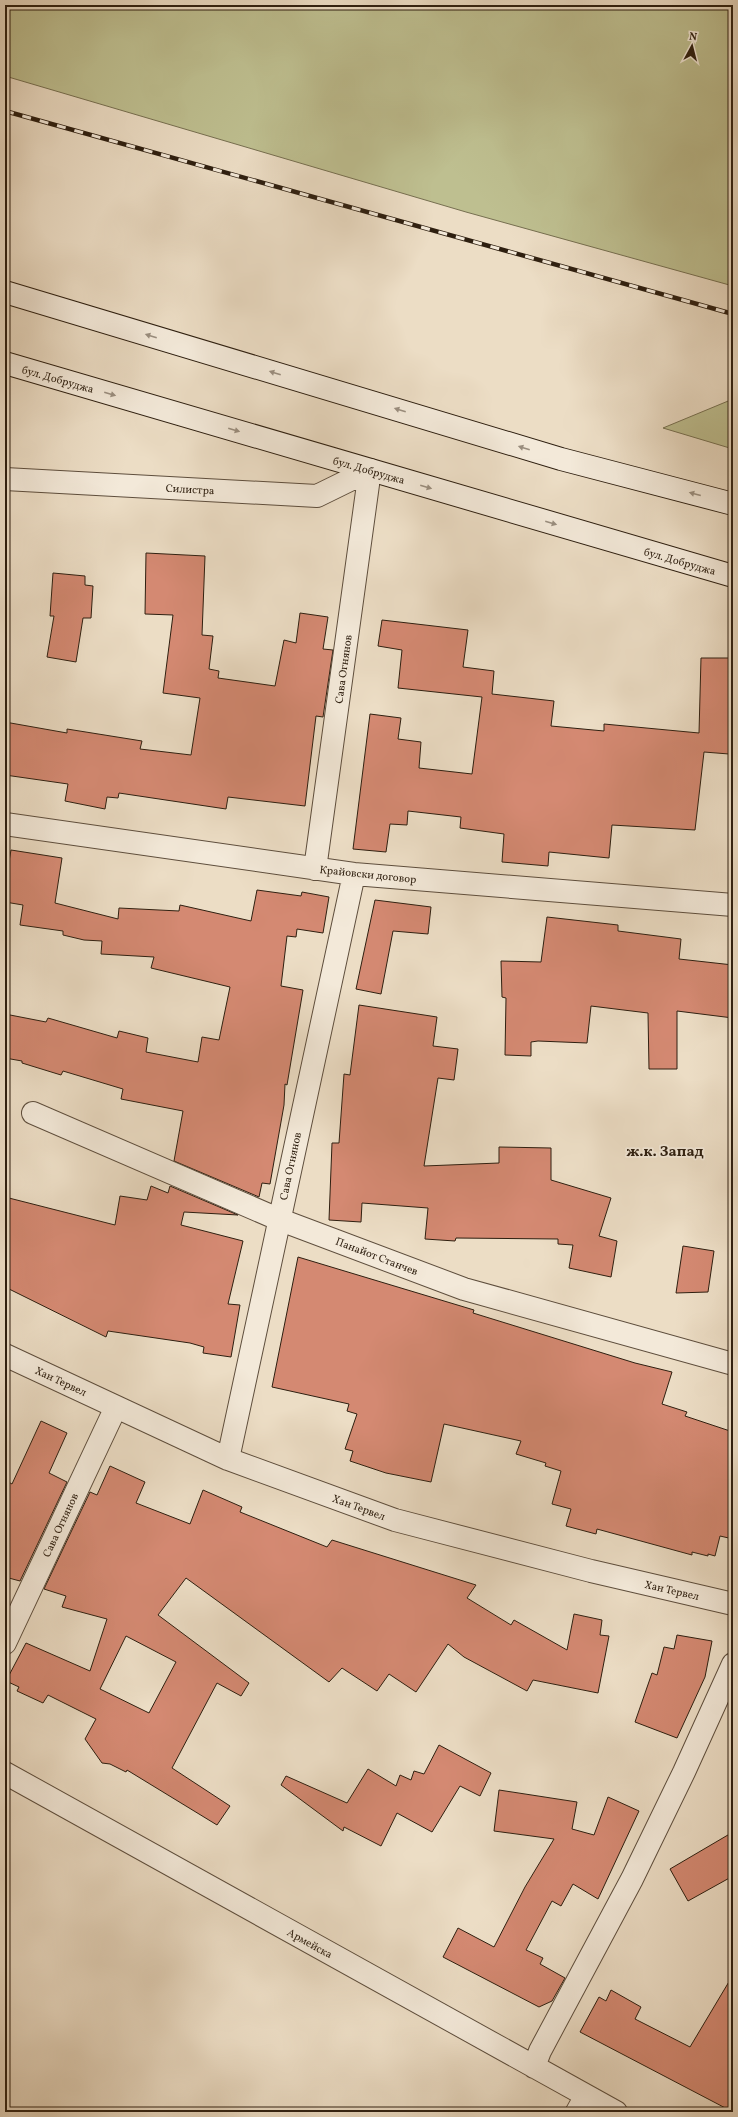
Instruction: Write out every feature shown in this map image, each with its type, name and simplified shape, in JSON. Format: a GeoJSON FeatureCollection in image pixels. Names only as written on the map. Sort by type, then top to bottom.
{"type":"FeatureCollection","features":[{"type":"Feature","properties":{"kind":"street"},"geometry":{"type":"LineString","coordinates":[[5,292],[561,459],[733,504]]}},
{"type":"Feature","properties":{"kind":"street","name":"бул. Добруджа"},"geometry":{"type":"LineString","coordinates":[[5,363],[733,576]]}},
{"type":"Feature","properties":{"kind":"street","name":"Силистра"},"geometry":{"type":"LineString","coordinates":[[5,479],[317,496],[370,470]]}},
{"type":"Feature","properties":{"kind":"street","name":"Сава Огнянов"},"geometry":{"type":"LineString","coordinates":[[315,869],[370,470]]}},
{"type":"Feature","properties":{"kind":"street","name":"Крайовски договор"},"geometry":{"type":"LineString","coordinates":[[5,824],[354,874],[733,905]]}},
{"type":"Feature","properties":{"kind":"street","name":"Сава Огнянов"},"geometry":{"type":"LineString","coordinates":[[228,1459],[278,1219],[354,874]]}},
{"type":"Feature","properties":{"kind":"street","name":"Панайот Станчев"},"geometry":{"type":"LineString","coordinates":[[33,1113],[278,1219],[464,1289],[733,1364]]}},
{"type":"Feature","properties":{"kind":"street","name":"Хан Тервел"},"geometry":{"type":"LineString","coordinates":[[5,1355],[228,1459],[395,1520],[591,1571],[733,1604]]}},
{"type":"Feature","properties":{"kind":"street","name":"Сава Огнянов"},"geometry":{"type":"LineString","coordinates":[[5,1643],[116,1407]]}},
{"type":"Feature","properties":{"kind":"street"},"geometry":{"type":"LineString","coordinates":[[534,2067],[572,1990],[632,1879],[684,1772],[733,1664]]}},
{"type":"Feature","properties":{"kind":"street","name":"Армейска"},"geometry":{"type":"LineString","coordinates":[[5,1773],[534,2067],[579,2103],[616,2112]]}},
{"type":"Feature","properties":{"kind":"green space"},"geometry":{"type":"Polygon","coordinates":[[[5,5],[733,5],[733,286],[466,212],[5,76],[5,5]]]}},
{"type":"Feature","properties":{"kind":"green space"},"geometry":{"type":"Polygon","coordinates":[[[733,399],[733,449],[663,428],[733,399]]]}},
{"type":"Feature","properties":{"kind":"building"},"geometry":{"type":"Polygon","coordinates":[[[146,553],[205,556],[202,635],[213,636],[209,669],[219,671],[218,678],[275,686],[284,640],[296,643],[300,613],[328,617],[323,649],[333,650],[323,717],[316,716],[305,806],[228,797],[226,809],[119,793],[118,798],[107,797],[105,809],[65,801],[68,784],[5,775],[5,722],[67,733],[67,729],[142,741],[140,749],[191,755],[200,698],[163,693],[173,615],[145,614],[146,553]]]}},
{"type":"Feature","properties":{"kind":"building"},"geometry":{"type":"Polygon","coordinates":[[[53,573],[85,576],[85,585],[93,586],[91,618],[83,618],[76,662],[47,657],[54,616],[50,616],[53,573]]]}},
{"type":"Feature","properties":{"kind":"building"},"geometry":{"type":"Polygon","coordinates":[[[382,620],[468,630],[463,667],[494,671],[492,694],[554,701],[551,726],[604,731],[604,724],[699,733],[701,658],[733,658],[733,746],[729,746],[729,754],[704,752],[695,830],[612,825],[609,858],[549,852],[548,866],[502,862],[504,834],[460,828],[461,817],[408,811],[407,825],[390,824],[386,852],[353,849],[370,714],[401,718],[398,739],[421,742],[419,768],[472,774],[482,697],[398,688],[402,650],[378,646],[382,620]]]}},
{"type":"Feature","properties":{"kind":"building"},"geometry":{"type":"Polygon","coordinates":[[[11,850],[62,858],[55,903],[118,919],[119,908],[179,911],[180,905],[251,921],[257,890],[301,896],[302,892],[329,897],[323,933],[297,929],[296,937],[287,936],[281,986],[303,990],[287,1085],[285,1084],[284,1105],[270,1184],[262,1183],[259,1197],[174,1161],[183,1111],[121,1099],[123,1089],[63,1071],[61,1075],[22,1063],[22,1061],[5,1058],[5,1014],[46,1022],[48,1018],[117,1038],[119,1031],[148,1038],[146,1052],[198,1062],[202,1037],[219,1040],[230,987],[151,968],[154,957],[101,954],[102,941],[84,940],[63,935],[63,931],[20,925],[23,905],[5,902],[5,885],[11,850]]]}},
{"type":"Feature","properties":{"kind":"building"},"geometry":{"type":"Polygon","coordinates":[[[375,900],[431,907],[428,934],[393,931],[381,994],[356,989],[375,900]]]}},
{"type":"Feature","properties":{"kind":"building"},"geometry":{"type":"Polygon","coordinates":[[[547,917],[618,925],[618,931],[681,939],[679,959],[733,965],[733,1018],[677,1011],[677,1069],[649,1069],[648,1013],[591,1006],[587,1043],[531,1042],[531,1056],[505,1055],[506,998],[502,997],[501,961],[541,962],[547,917]]]}},
{"type":"Feature","properties":{"kind":"building"},"geometry":{"type":"Polygon","coordinates":[[[359,1005],[437,1017],[433,1046],[458,1049],[454,1080],[438,1078],[424,1166],[499,1163],[499,1147],[551,1148],[551,1180],[611,1198],[599,1236],[617,1241],[611,1277],[569,1268],[573,1245],[558,1244],[558,1239],[456,1238],[455,1241],[425,1239],[428,1208],[362,1203],[361,1222],[329,1220],[332,1143],[339,1143],[344,1074],[350,1075],[359,1005]]]}},
{"type":"Feature","properties":{"kind":"building"},"geometry":{"type":"Polygon","coordinates":[[[151,1186],[168,1193],[170,1186],[238,1215],[184,1212],[181,1225],[243,1241],[228,1304],[240,1305],[231,1357],[203,1353],[204,1347],[190,1343],[108,1331],[106,1337],[5,1287],[5,1197],[115,1225],[120,1196],[147,1200],[151,1186]]]}},
{"type":"Feature","properties":{"kind":"building"},"geometry":{"type":"Polygon","coordinates":[[[683,1246],[714,1251],[708,1292],[676,1293],[683,1246]]]}},
{"type":"Feature","properties":{"kind":"building"},"geometry":{"type":"Polygon","coordinates":[[[298,1257],[474,1310],[473,1313],[635,1363],[672,1372],[662,1404],[687,1412],[685,1416],[733,1432],[733,1539],[720,1536],[715,1556],[692,1552],[692,1555],[597,1529],[596,1534],[566,1526],[571,1509],[552,1504],[561,1471],[545,1466],[546,1463],[516,1454],[521,1441],[444,1424],[431,1482],[386,1473],[350,1461],[353,1451],[345,1449],[357,1414],[347,1411],[349,1404],[272,1387],[298,1257]]]}},
{"type":"Feature","properties":{"kind":"building"},"geometry":{"type":"Polygon","coordinates":[[[41,1421],[67,1433],[49,1473],[67,1482],[20,1581],[5,1577],[5,1480],[12,1484],[41,1421]]]}},
{"type":"Feature","properties":{"kind":"building"},"geometry":{"type":"Polygon","coordinates":[[[110,1466],[145,1482],[136,1503],[190,1524],[203,1490],[242,1507],[240,1512],[327,1547],[332,1540],[476,1585],[467,1598],[511,1625],[514,1620],[567,1650],[574,1614],[602,1620],[600,1635],[609,1636],[598,1693],[533,1680],[527,1691],[464,1657],[448,1644],[416,1692],[389,1674],[377,1691],[342,1668],[329,1682],[186,1578],[158,1615],[249,1683],[241,1696],[217,1683],[172,1768],[230,1806],[217,1825],[127,1770],[126,1772],[110,1764],[102,1763],[85,1739],[96,1719],[48,1695],[43,1703],[17,1691],[19,1687],[6,1681],[26,1643],[90,1671],[107,1619],[62,1607],[66,1596],[44,1589],[90,1492],[97,1495],[110,1466]],[[126,1636],[100,1689],[149,1713],[176,1662],[126,1636]]]}},
{"type":"Feature","properties":{"kind":"building"},"geometry":{"type":"Polygon","coordinates":[[[677,1635],[712,1641],[705,1677],[677,1738],[635,1722],[652,1673],[657,1675],[664,1647],[674,1649],[677,1635]]]}},
{"type":"Feature","properties":{"kind":"building"},"geometry":{"type":"Polygon","coordinates":[[[439,1745],[491,1773],[480,1796],[460,1786],[432,1832],[397,1813],[381,1846],[344,1827],[343,1831],[281,1785],[286,1776],[347,1803],[368,1769],[396,1786],[400,1775],[411,1780],[414,1771],[424,1774],[439,1745]]]}},
{"type":"Feature","properties":{"kind":"building"},"geometry":{"type":"Polygon","coordinates":[[[499,1790],[577,1802],[572,1829],[594,1835],[608,1797],[639,1811],[598,1899],[573,1884],[561,1906],[552,1901],[526,1950],[543,1958],[540,1964],[565,1978],[552,2001],[539,2007],[443,1957],[458,1928],[494,1947],[525,1887],[554,1839],[494,1831],[499,1790]]]}},
{"type":"Feature","properties":{"kind":"building"},"geometry":{"type":"Polygon","coordinates":[[[733,1832],[733,1876],[688,1901],[670,1869],[733,1832]]]}},
{"type":"Feature","properties":{"kind":"building"},"geometry":{"type":"Polygon","coordinates":[[[733,1975],[733,2112],[580,2032],[599,1997],[606,2001],[611,1990],[641,2007],[635,2019],[690,2047],[733,1975]]]}},
{"type":"Feature","properties":{"kind":"railway"},"geometry":{"type":"LineString","coordinates":[[5,111],[733,314]]}},
{"type":"Feature","properties":{"kind":"district","name":"ж.к. Запад"},"geometry":{"type":"Point","coordinates":[665,1151]}}]}
